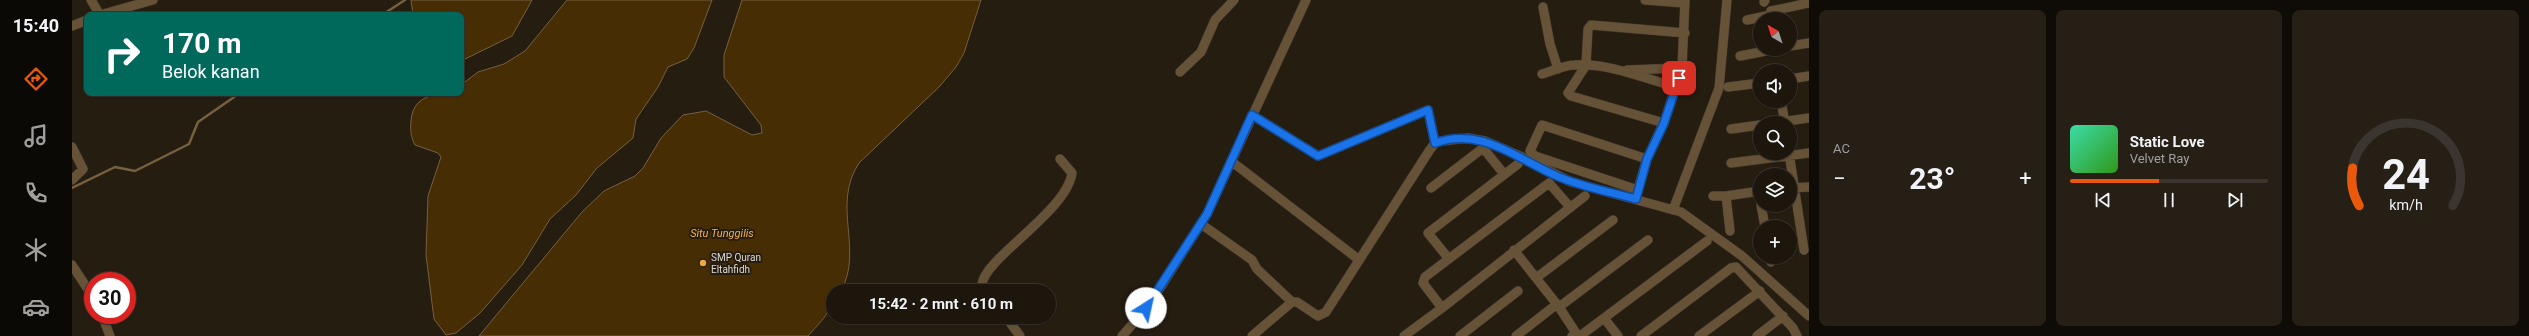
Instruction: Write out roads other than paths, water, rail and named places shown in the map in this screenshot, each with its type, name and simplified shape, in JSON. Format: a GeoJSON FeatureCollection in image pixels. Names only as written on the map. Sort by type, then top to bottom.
{"type":"FeatureCollection","features":[{"type":"Feature","properties":{"kind":"street"},"geometry":{"type":"LineString","coordinates":[[90,0],[97,12]]}},
{"type":"Feature","properties":{"kind":"street"},"geometry":{"type":"LineString","coordinates":[[107,12],[131,3],[153,0]]}},
{"type":"Feature","properties":{"kind":"street"},"geometry":{"type":"LineString","coordinates":[[1180,72],[1201,52],[1215,20],[1234,0]]}},
{"type":"Feature","properties":{"kind":"street"},"geometry":{"type":"LineString","coordinates":[[1122,336],[1151,300],[1201,224],[1306,0]]}},
{"type":"Feature","properties":{"kind":"street"},"geometry":{"type":"LineString","coordinates":[[1637,195],[1647,159],[1664,123],[1682,68],[1684,33],[1684,1],[1645,0]]}},
{"type":"Feature","properties":{"kind":"street"},"geometry":{"type":"LineString","coordinates":[[1673,210],[1719,88],[1727,0]]}},
{"type":"Feature","properties":{"kind":"street"},"geometry":{"type":"LineString","coordinates":[[1771,12],[1771,10],[1809,3]]}},
{"type":"Feature","properties":{"kind":"street"},"geometry":{"type":"LineString","coordinates":[[1543,7],[1550,44],[1558,69]]}},
{"type":"Feature","properties":{"kind":"street"},"geometry":{"type":"LineString","coordinates":[[1747,20],[1753,19]]}},
{"type":"Feature","properties":{"kind":"street"},"geometry":{"type":"LineString","coordinates":[[72,26],[84,21]]}},
{"type":"Feature","properties":{"kind":"street"},"geometry":{"type":"LineString","coordinates":[[1664,123],[1570,95],[1568,93],[1586,65],[1588,29],[1592,25],[1684,33]]}},
{"type":"Feature","properties":{"kind":"street"},"geometry":{"type":"LineString","coordinates":[[1797,45],[1809,42]]}},
{"type":"Feature","properties":{"kind":"street"},"geometry":{"type":"LineString","coordinates":[[1740,56],[1753,53]]}},
{"type":"Feature","properties":{"kind":"street"},"geometry":{"type":"LineString","coordinates":[[1542,74],[1558,69],[1586,65],[1617,70],[1676,87]]}},
{"type":"Feature","properties":{"kind":"street"},"geometry":{"type":"LineString","coordinates":[[1617,70],[1682,68]]}},
{"type":"Feature","properties":{"kind":"street"},"geometry":{"type":"LineString","coordinates":[[1797,78],[1809,76]]}},
{"type":"Feature","properties":{"kind":"street"},"geometry":{"type":"LineString","coordinates":[[1728,87],[1753,84]]}},
{"type":"Feature","properties":{"kind":"street"},"geometry":{"type":"LineString","coordinates":[[1252,115],[1318,156],[1428,110],[1435,143]]}},
{"type":"Feature","properties":{"kind":"street"},"geometry":{"type":"LineString","coordinates":[[1797,120],[1809,118]]}},
{"type":"Feature","properties":{"kind":"street"},"geometry":{"type":"LineString","coordinates":[[1647,159],[1542,125],[1530,151],[1535,156],[1637,195],[1673,210],[1695,222],[1742,256],[1807,312]]}},
{"type":"Feature","properties":{"kind":"street"},"geometry":{"type":"LineString","coordinates":[[1731,129],[1753,126]]}},
{"type":"Feature","properties":{"kind":"street"},"geometry":{"type":"LineString","coordinates":[[1201,224],[1252,260],[1257,269],[1292,302],[1297,302],[1314,315],[1322,315],[1358,259],[1382,226],[1420,163],[1435,143],[1468,138],[1485,141],[1520,156],[1557,177],[1637,195]]}},
{"type":"Feature","properties":{"kind":"street"},"geometry":{"type":"LineString","coordinates":[[72,147],[83,169],[72,180]]}},
{"type":"Feature","properties":{"kind":"street"},"geometry":{"type":"LineString","coordinates":[[1431,188],[1483,148],[1504,174]]}},
{"type":"Feature","properties":{"kind":"street"},"geometry":{"type":"LineString","coordinates":[[1797,154],[1809,153]]}},
{"type":"Feature","properties":{"kind":"street"},"geometry":{"type":"LineString","coordinates":[[982,284],[986,272],[1025,236],[1066,189],[1072,173],[1060,159]]}},
{"type":"Feature","properties":{"kind":"street"},"geometry":{"type":"LineString","coordinates":[[1731,163],[1753,160]]}},
{"type":"Feature","properties":{"kind":"street"},"geometry":{"type":"LineString","coordinates":[[1231,161],[1358,259]]}},
{"type":"Feature","properties":{"kind":"street"},"geometry":{"type":"LineString","coordinates":[[1449,259],[1428,233],[1518,164]]}},
{"type":"Feature","properties":{"kind":"street"},"geometry":{"type":"LineString","coordinates":[[1442,308],[1423,280],[1449,259],[1549,183],[1570,207]]}},
{"type":"Feature","properties":{"kind":"street"},"geometry":{"type":"LineString","coordinates":[[1797,188],[1809,187]]}},
{"type":"Feature","properties":{"kind":"street"},"geometry":{"type":"LineString","coordinates":[[1713,196],[1753,194]]}},
{"type":"Feature","properties":{"kind":"street"},"geometry":{"type":"LineString","coordinates":[[1404,336],[1585,196]]}},
{"type":"Feature","properties":{"kind":"street"},"geometry":{"type":"LineString","coordinates":[[1726,196],[1730,231]]}},
{"type":"Feature","properties":{"kind":"street"},"geometry":{"type":"LineString","coordinates":[[1797,212],[1804,250]]}},
{"type":"Feature","properties":{"kind":"street"},"geometry":{"type":"LineString","coordinates":[[1536,278],[1613,220]]}},
{"type":"Feature","properties":{"kind":"street"},"geometry":{"type":"LineString","coordinates":[[1516,336],[1648,240]]}},
{"type":"Feature","properties":{"kind":"street"},"geometry":{"type":"LineString","coordinates":[[1514,250],[1558,305],[1577,335],[1604,318],[1707,241]]}},
{"type":"Feature","properties":{"kind":"street"},"geometry":{"type":"LineString","coordinates":[[72,265],[84,283]]}},
{"type":"Feature","properties":{"kind":"street"},"geometry":{"type":"LineString","coordinates":[[1642,336],[1731,268],[1740,269],[1783,316],[1797,336]]}},
{"type":"Feature","properties":{"kind":"street"},"geometry":{"type":"LineString","coordinates":[[1460,336],[1518,291]]}},
{"type":"Feature","properties":{"kind":"street"},"geometry":{"type":"LineString","coordinates":[[1699,336],[1760,291]]}},
{"type":"Feature","properties":{"kind":"street"},"geometry":{"type":"LineString","coordinates":[[1252,336],[1292,302]]}},
{"type":"Feature","properties":{"kind":"street"},"geometry":{"type":"LineString","coordinates":[[1757,336],[1783,316]]}},
{"type":"Feature","properties":{"kind":"street"},"geometry":{"type":"LineString","coordinates":[[1604,318],[1618,336]]}},
{"type":"Feature","properties":{"kind":"street"},"geometry":{"type":"LineString","coordinates":[[105,324],[110,336]]}},
{"type":"Feature","properties":{"kind":"street"},"geometry":{"type":"LineString","coordinates":[[1011,324],[1020,336]]}},
{"type":"Feature","properties":{"kind":"water"},"geometry":{"type":"Polygon","coordinates":[[[411,0],[532,0],[512,36],[464,60],[464,12],[413,12],[411,0]]]}},
{"type":"Feature","properties":{"kind":"water"},"geometry":{"type":"Polygon","coordinates":[[[567,0],[712,0],[694,48],[687,59],[668,67],[658,87],[636,119],[633,138],[597,168],[576,195],[550,219],[522,265],[480,313],[456,333],[446,335],[434,319],[426,255],[428,196],[441,157],[438,153],[415,145],[411,130],[413,112],[417,105],[428,96],[464,96],[464,83],[478,72],[504,64],[525,51],[567,0]]]}},
{"type":"Feature","properties":{"kind":"water","name":"Situ Tunggilis"},"geometry":{"type":"Polygon","coordinates":[[[742,0],[981,0],[964,53],[956,67],[939,87],[859,163],[851,179],[848,195],[847,211],[850,259],[847,275],[844,284],[826,284],[826,315],[808,336],[479,336],[582,212],[604,191],[635,176],[643,168],[661,138],[683,115],[706,111],[752,135],[762,133],[761,125],[724,77],[724,55],[742,0]]]}},
{"type":"Feature","properties":{"kind":"waterway"},"geometry":{"type":"LineString","coordinates":[[387,12],[405,0]]}},
{"type":"Feature","properties":{"kind":"waterway"},"geometry":{"type":"LineString","coordinates":[[72,188],[115,167],[135,171],[189,144],[198,122],[236,96]]}},
{"type":"Feature","properties":{"kind":"place","name":"SMP Quran Eltahfidh"},"geometry":{"type":"Point","coordinates":[703,263]}}]}
